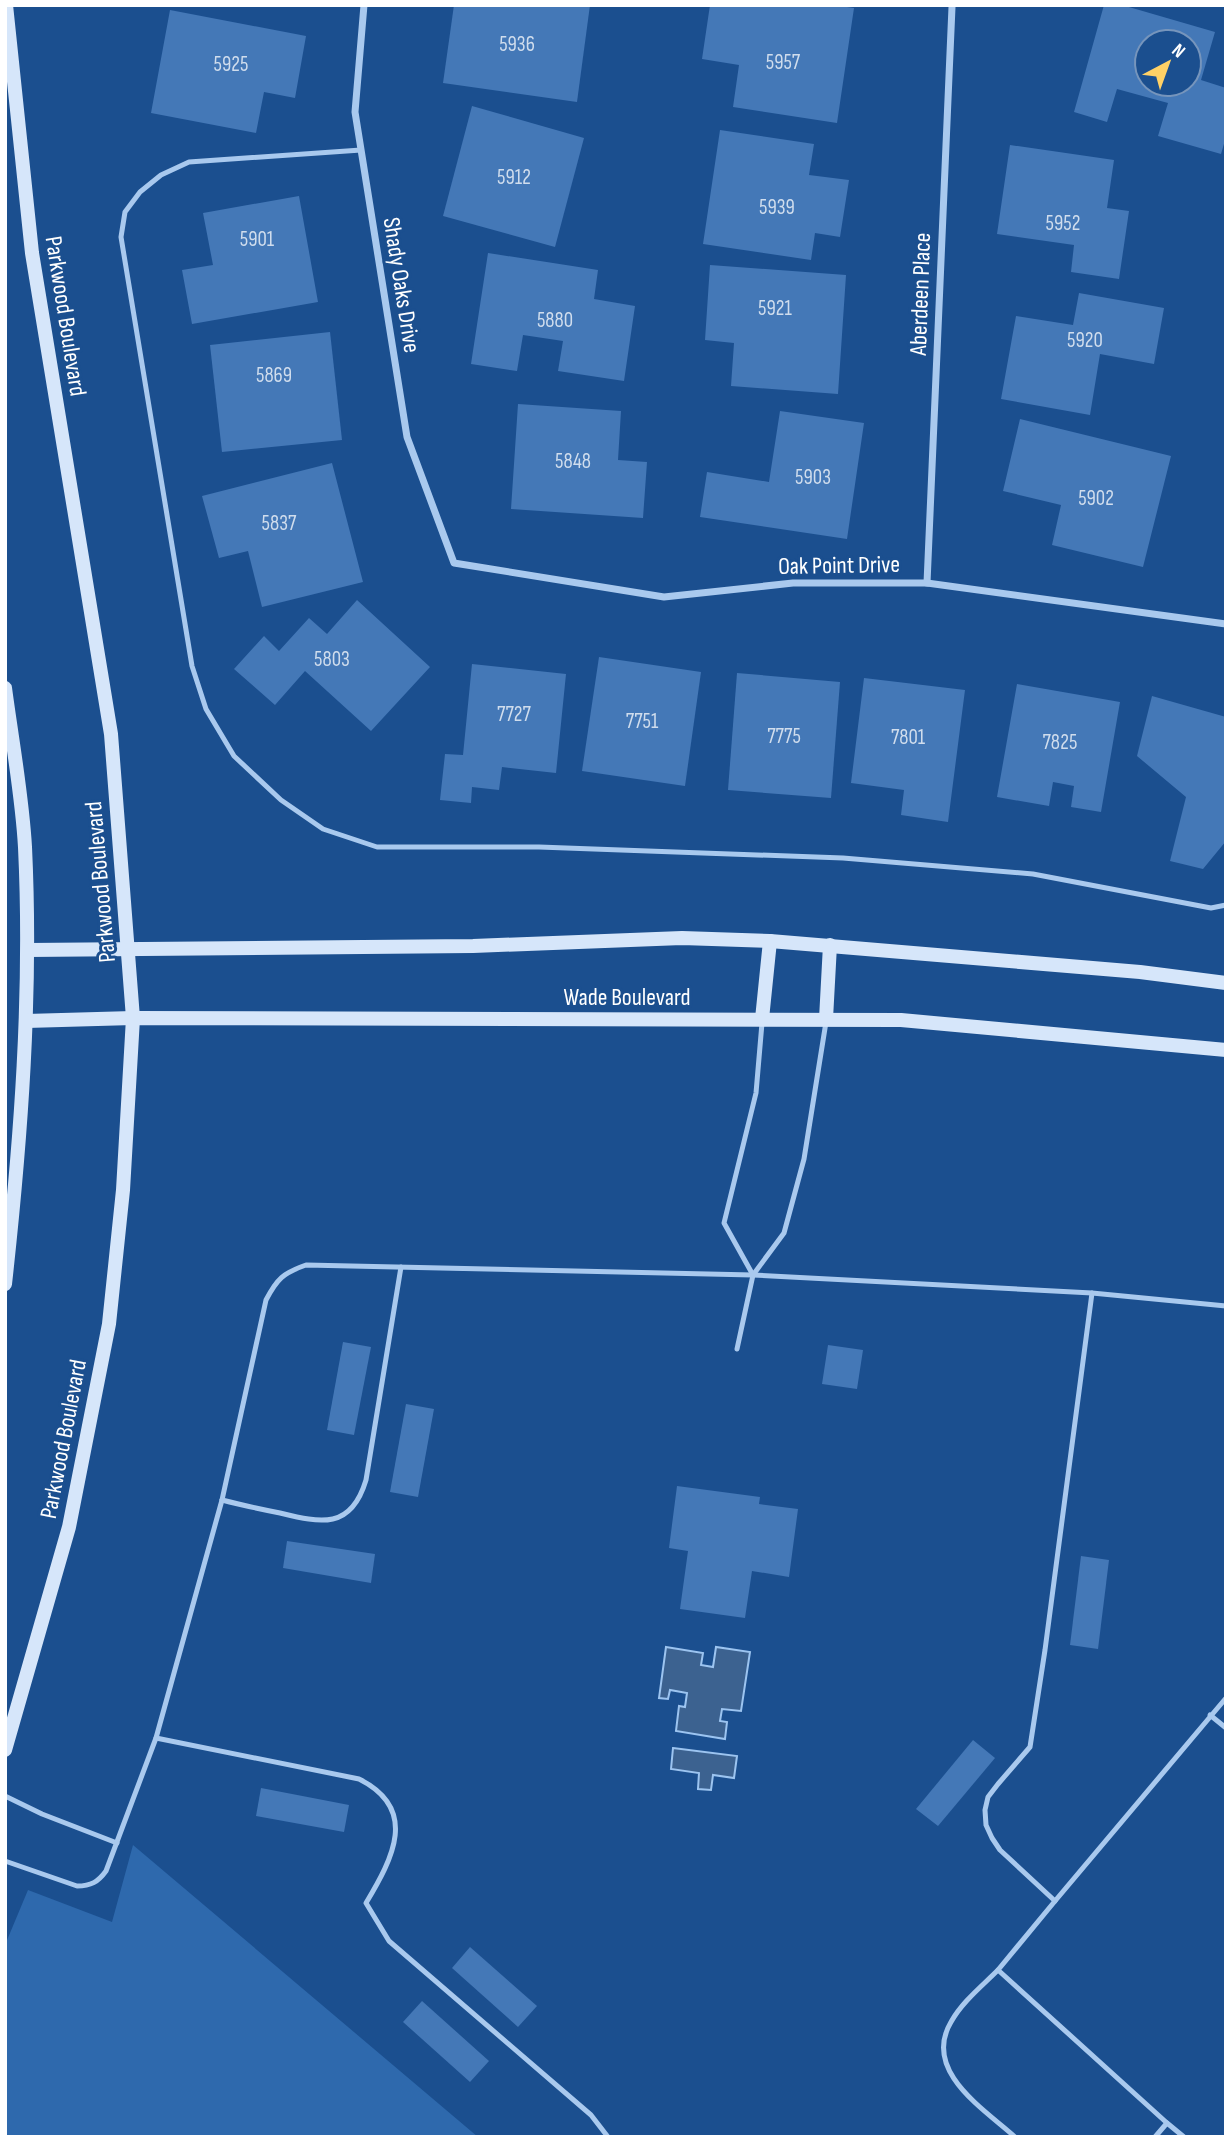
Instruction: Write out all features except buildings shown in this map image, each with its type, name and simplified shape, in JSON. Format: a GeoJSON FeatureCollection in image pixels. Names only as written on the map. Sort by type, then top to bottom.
{"type":"FeatureCollection","features":[{"type":"Feature","properties":{"kind":"street","name":"Parkwood Boulevard"},"geometry":{"type":"LineString","coordinates":[[5,1750],[69,1527],[109,1324],[123,1190],[133,1018],[111,734],[32,253],[6,5]]}},
{"type":"Feature","properties":{"kind":"street","name":"Shady Oaks Drive"},"geometry":{"type":"LineString","coordinates":[[364,5],[355,111],[407,436],[454,563]]}},
{"type":"Feature","properties":{"kind":"street","name":"Aberdeen Place"},"geometry":{"type":"LineString","coordinates":[[927,583],[952,7]]}},
{"type":"Feature","properties":{"kind":"street","name":"Oak Point Drive"},"geometry":{"type":"LineString","coordinates":[[454,563],[664,597],[793,583],[927,583],[1226,624]]}},
{"type":"Feature","properties":{"kind":"street"},"geometry":{"type":"LineString","coordinates":[[5,688],[24,844],[28,950],[17,1177],[5,1284]]}},
{"type":"Feature","properties":{"kind":"street"},"geometry":{"type":"LineString","coordinates":[[28,950],[472,946],[682,939],[770,941],[1140,972],[1226,983]]}},
{"type":"Feature","properties":{"kind":"street"},"geometry":{"type":"LineString","coordinates":[[762,1019],[770,941]]}},
{"type":"Feature","properties":{"kind":"street"},"geometry":{"type":"LineString","coordinates":[[826,1019],[830,945]]}},
{"type":"Feature","properties":{"kind":"street","name":"Wade Boulevard"},"geometry":{"type":"LineString","coordinates":[[26,1021],[133,1018],[901,1020],[1226,1050]]}},
{"type":"Feature","properties":{"kind":"lane"},"geometry":{"type":"LineString","coordinates":[[361,150],[189,162],[161,174],[140,192],[125,212],[121,237],[192,666],[206,709],[234,756],[281,800],[323,829],[377,847],[539,847],[843,858],[1033,874],[1211,908],[1226,905]]}},
{"type":"Feature","properties":{"kind":"lane"},"geometry":{"type":"LineString","coordinates":[[753,1275],[724,1223],[756,1093],[762,1019]]}},
{"type":"Feature","properties":{"kind":"lane"},"geometry":{"type":"LineString","coordinates":[[737,1349],[753,1275],[784,1233],[804,1159],[826,1019]]}},
{"type":"Feature","properties":{"kind":"lane"},"geometry":{"type":"LineString","coordinates":[[5,1861],[77,1886],[88,1886],[99,1881],[106,1871],[156,1738],[222,1500],[266,1300],[275,1282],[289,1271],[306,1265],[753,1275],[1092,1293],[1226,1306]]}},
{"type":"Feature","properties":{"kind":"lane"},"geometry":{"type":"LineString","coordinates":[[222,1500],[317,1522],[335,1519],[352,1508],[361,1496],[366,1480],[401,1267]]}},
{"type":"Feature","properties":{"kind":"lane"},"geometry":{"type":"LineString","coordinates":[[1055,1901],[1000,1850],[986,1825],[985,1810],[988,1797],[1030,1747],[1092,1293]]}},
{"type":"Feature","properties":{"kind":"lane"},"geometry":{"type":"LineString","coordinates":[[1015,2137],[955,2081],[947,2070],[943,2052],[951,2021],[998,1970],[1226,1698]]}},
{"type":"Feature","properties":{"kind":"lane"},"geometry":{"type":"LineString","coordinates":[[1210,1715],[1226,1728]]}},
{"type":"Feature","properties":{"kind":"lane"},"geometry":{"type":"LineString","coordinates":[[156,1738],[359,1779],[376,1787],[389,1800],[395,1814],[396,1833],[386,1871],[366,1903],[389,1941],[590,2115],[608,2137]]}},
{"type":"Feature","properties":{"kind":"lane"},"geometry":{"type":"LineString","coordinates":[[5,1796],[41,1814],[117,1843]]}},
{"type":"Feature","properties":{"kind":"lane"},"geometry":{"type":"LineString","coordinates":[[998,1970],[1184,2137]]}},
{"type":"Feature","properties":{"kind":"lane"},"geometry":{"type":"LineString","coordinates":[[1155,2137],[1167,2123]]}},
{"type":"Feature","properties":{"kind":"shaded area"},"geometry":{"type":"Polygon","coordinates":[[[666,1647],[703,1653],[701,1665],[713,1667],[716,1647],[750,1652],[741,1711],[722,1709],[720,1721],[727,1722],[725,1739],[676,1731],[679,1706],[685,1707],[687,1693],[670,1690],[668,1699],[659,1698],[666,1647]]]}},
{"type":"Feature","properties":{"kind":"shaded area"},"geometry":{"type":"Polygon","coordinates":[[[673,1748],[737,1756],[734,1778],[713,1775],[711,1790],[698,1789],[699,1773],[671,1769],[673,1748]]]}},
{"type":"Feature","properties":{"kind":"shaded area"},"geometry":{"type":"Polygon","coordinates":[[[133,1845],[478,2137],[5,2137],[5,1945],[28,1890],[112,1922],[133,1845]]]}}]}
